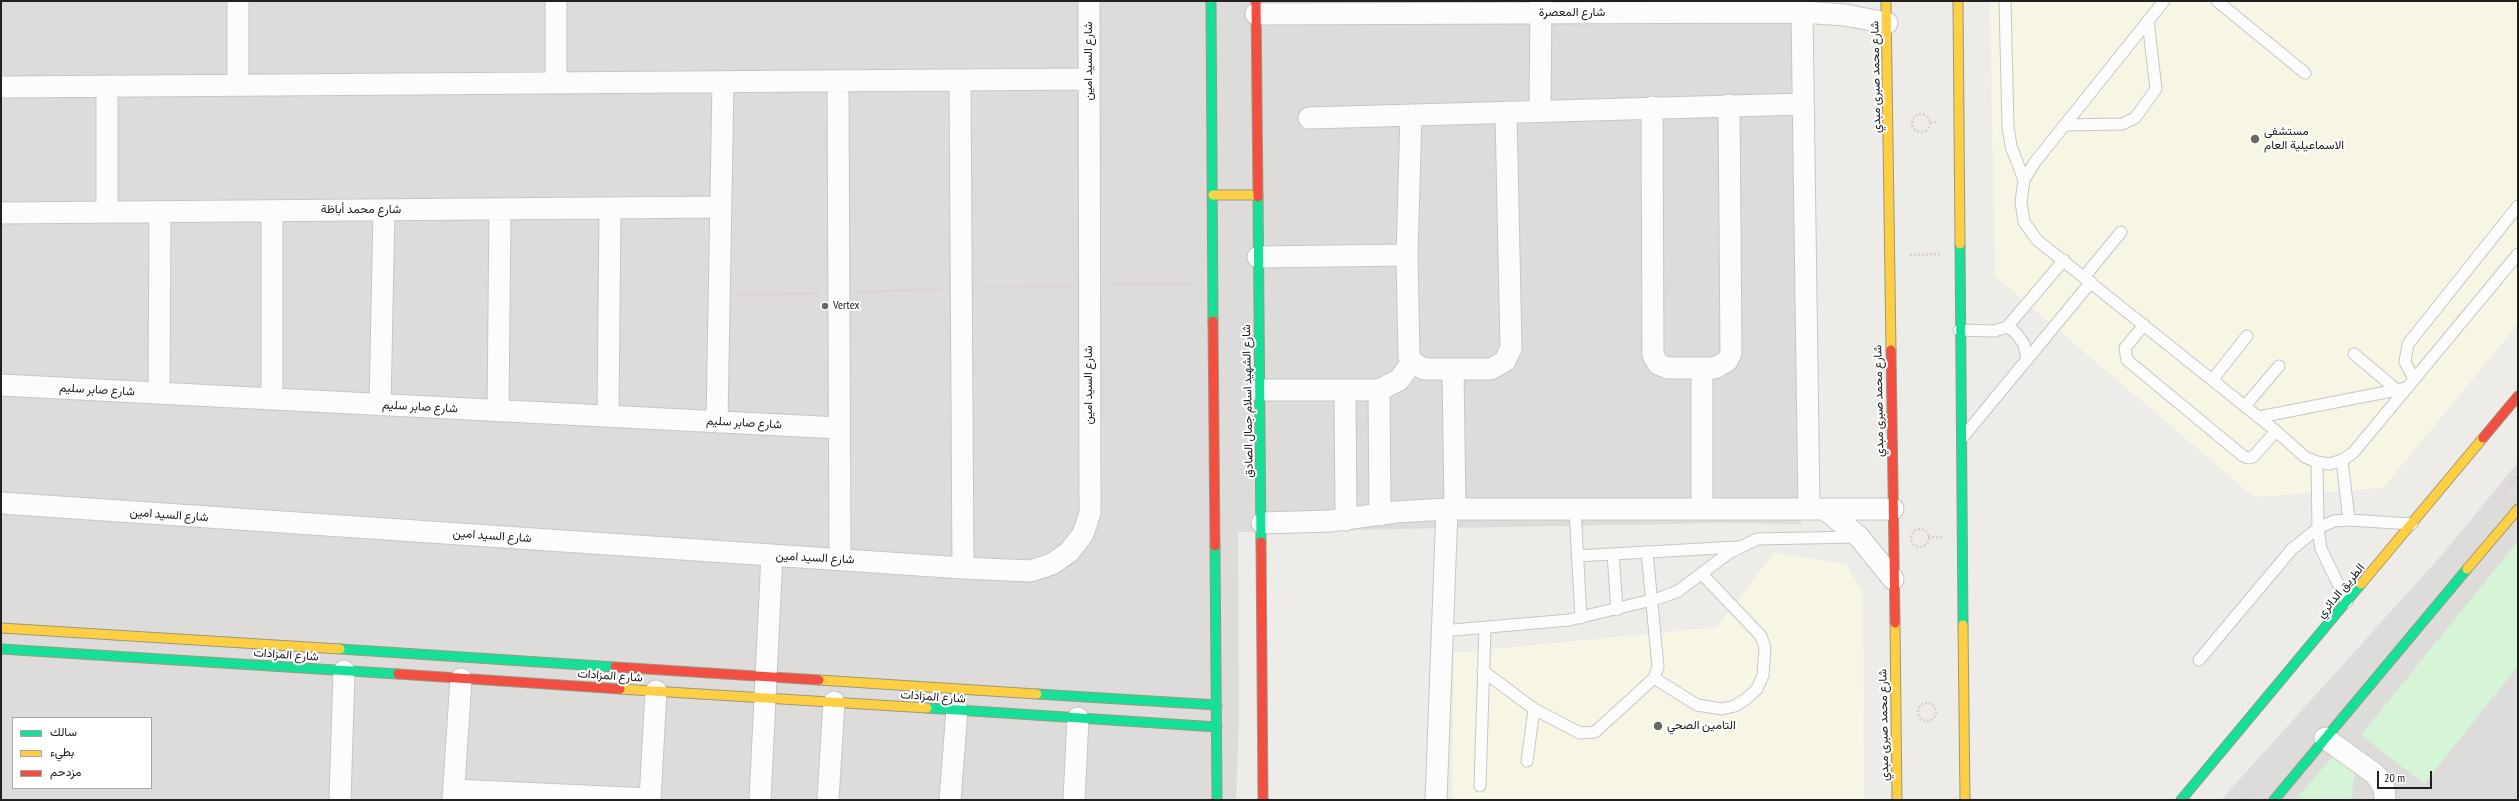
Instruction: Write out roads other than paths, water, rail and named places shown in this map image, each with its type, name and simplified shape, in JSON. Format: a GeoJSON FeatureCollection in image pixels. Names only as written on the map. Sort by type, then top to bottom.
{"type":"FeatureCollection","features":[{"type":"Feature","properties":{"kind":"street"},"geometry":{"type":"LineString","coordinates":[[238,1],[238,85]]}},
{"type":"Feature","properties":{"kind":"street"},"geometry":{"type":"LineString","coordinates":[[556,1],[556,83]]}},
{"type":"Feature","properties":{"kind":"street","name":"شارع السيد امين"},"geometry":{"type":"LineString","coordinates":[[1,503],[963,568],[1030,571],[1052,564],[1074,546],[1083,534],[1090,513],[1089,1]]}},
{"type":"Feature","properties":{"kind":"street"},"geometry":{"type":"LineString","coordinates":[[1211,1],[1217,800]]}},
{"type":"Feature","properties":{"kind":"street","name":"شارع محمد صبرى مبدي"},"geometry":{"type":"LineString","coordinates":[[1886,1],[1897,800]]}},
{"type":"Feature","properties":{"kind":"street"},"geometry":{"type":"LineString","coordinates":[[1958,1],[1959,330],[1965,800]]}},
{"type":"Feature","properties":{"kind":"street","name":"شارع المعصرة"},"geometry":{"type":"LineString","coordinates":[[1256,7],[1541,7],[1802,12],[1845,15],[1887,23]]}},
{"type":"Feature","properties":{"kind":"street","name":"شارع الشهيد اسلام جمال الصادق"},"geometry":{"type":"LineString","coordinates":[[1256,7],[1259,390],[1262,523],[1263,800]]}},
{"type":"Feature","properties":{"kind":"street"},"geometry":{"type":"LineString","coordinates":[[1540,111],[1541,7]]}},
{"type":"Feature","properties":{"kind":"street"},"geometry":{"type":"LineString","coordinates":[[1802,12],[1803,104],[1818,509]]}},
{"type":"Feature","properties":{"kind":"street"},"geometry":{"type":"LineString","coordinates":[[1,87],[1089,79]]}},
{"type":"Feature","properties":{"kind":"street"},"geometry":{"type":"LineString","coordinates":[[960,80],[963,568]]}},
{"type":"Feature","properties":{"kind":"street"},"geometry":{"type":"LineString","coordinates":[[838,81],[840,559]]}},
{"type":"Feature","properties":{"kind":"street"},"geometry":{"type":"LineString","coordinates":[[717,422],[723,82]]}},
{"type":"Feature","properties":{"kind":"street"},"geometry":{"type":"LineString","coordinates":[[106,212],[107,86]]}},
{"type":"Feature","properties":{"kind":"street"},"geometry":{"type":"LineString","coordinates":[[1309,118],[1803,104]]}},
{"type":"Feature","properties":{"kind":"street"},"geometry":{"type":"LineString","coordinates":[[1652,108],[1653,355],[1658,364],[1663,367],[1715,368],[1724,365],[1731,353],[1729,105]]}},
{"type":"Feature","properties":{"kind":"street"},"geometry":{"type":"LineString","coordinates":[[1411,115],[1407,255],[1408,349],[1412,362],[1424,369],[1491,369],[1505,361],[1511,348],[1506,112]]}},
{"type":"Feature","properties":{"kind":"street"},"geometry":{"type":"LineString","coordinates":[[1213,195],[1258,195]]}},
{"type":"Feature","properties":{"kind":"street"},"geometry":{"type":"LineString","coordinates":[[608,416],[610,208]]}},
{"type":"Feature","properties":{"kind":"street","name":"شارع محمد أباظة"},"geometry":{"type":"LineString","coordinates":[[1,213],[721,208]]}},
{"type":"Feature","properties":{"kind":"street"},"geometry":{"type":"LineString","coordinates":[[498,411],[500,209]]}},
{"type":"Feature","properties":{"kind":"street"},"geometry":{"type":"LineString","coordinates":[[380,404],[384,210]]}},
{"type":"Feature","properties":{"kind":"street"},"geometry":{"type":"LineString","coordinates":[[272,211],[272,399]]}},
{"type":"Feature","properties":{"kind":"street"},"geometry":{"type":"LineString","coordinates":[[159,393],[160,212]]}},
{"type":"Feature","properties":{"kind":"street"},"geometry":{"type":"LineString","coordinates":[[1258,257],[1407,255]]}},
{"type":"Feature","properties":{"kind":"street"},"geometry":{"type":"LineString","coordinates":[[1259,390],[1379,390],[1399,380],[1412,362]]}},
{"type":"Feature","properties":{"kind":"street"},"geometry":{"type":"LineString","coordinates":[[1702,368],[1702,509]]}},
{"type":"Feature","properties":{"kind":"street"},"geometry":{"type":"LineString","coordinates":[[1436,800],[1442,631],[1451,509],[1453,369]]}},
{"type":"Feature","properties":{"kind":"street","name":"شارع صابر سليم"},"geometry":{"type":"LineString","coordinates":[[1,385],[839,428]]}},
{"type":"Feature","properties":{"kind":"street"},"geometry":{"type":"LineString","coordinates":[[1379,390],[1380,514]]}},
{"type":"Feature","properties":{"kind":"street"},"geometry":{"type":"LineString","coordinates":[[1345,391],[1346,520]]}},
{"type":"Feature","properties":{"kind":"street","name":"الطريق الدائري"},"geometry":{"type":"LineString","coordinates":[[2181,800],[2518,396]]}},
{"type":"Feature","properties":{"kind":"street"},"geometry":{"type":"LineString","coordinates":[[1262,523],[1346,520],[1380,514],[1451,509],[1893,509]]}},
{"type":"Feature","properties":{"kind":"street"},"geometry":{"type":"LineString","coordinates":[[1818,509],[1859,537],[1893,579]]}},
{"type":"Feature","properties":{"kind":"street"},"geometry":{"type":"LineString","coordinates":[[2274,800],[2518,509]]}},
{"type":"Feature","properties":{"kind":"street"},"geometry":{"type":"LineString","coordinates":[[760,800],[772,555]]}},
{"type":"Feature","properties":{"kind":"street","name":"شارع المزادات"},"geometry":{"type":"LineString","coordinates":[[1,628],[1216,705]]}},
{"type":"Feature","properties":{"kind":"street","name":"شارع المزادات"},"geometry":{"type":"LineString","coordinates":[[1,649],[1217,727]]}},
{"type":"Feature","properties":{"kind":"street"},"geometry":{"type":"LineString","coordinates":[[340,800],[344,671]]}},
{"type":"Feature","properties":{"kind":"street"},"geometry":{"type":"LineString","coordinates":[[460,679],[453,795],[650,799],[656,691]]}},
{"type":"Feature","properties":{"kind":"street"},"geometry":{"type":"LineString","coordinates":[[828,800],[834,702]]}},
{"type":"Feature","properties":{"kind":"street"},"geometry":{"type":"LineString","coordinates":[[950,800],[956,710]]}},
{"type":"Feature","properties":{"kind":"street"},"geometry":{"type":"LineString","coordinates":[[1074,800],[1078,718]]}},
{"type":"Feature","properties":{"kind":"street"},"geometry":{"type":"LineString","coordinates":[[2325,738],[2375,774],[2384,787],[2385,800]]}},
{"type":"Feature","properties":{"kind":"lane"},"geometry":{"type":"LineString","coordinates":[[2005,1],[2008,127],[2011,146],[2024,180]]}},
{"type":"Feature","properties":{"kind":"lane"},"geometry":{"type":"LineString","coordinates":[[2164,1],[2035,162],[2024,180],[2021,202],[2024,222],[2037,240],[2213,379],[2306,457],[2317,462],[2330,464],[2342,460],[2353,452],[2402,389],[2414,379],[2518,254]]}},
{"type":"Feature","properties":{"kind":"lane"},"geometry":{"type":"LineString","coordinates":[[2217,1],[2305,73]]}},
{"type":"Feature","properties":{"kind":"lane"},"geometry":{"type":"LineString","coordinates":[[2064,125],[2122,124],[2136,118],[2156,89],[2148,21]]}},
{"type":"Feature","properties":{"kind":"lane"},"geometry":{"type":"LineString","coordinates":[[2414,379],[2405,362],[2408,344],[2518,206]]}},
{"type":"Feature","properties":{"kind":"lane"},"geometry":{"type":"LineString","coordinates":[[1961,440],[2027,360],[2088,279],[2121,232]]}},
{"type":"Feature","properties":{"kind":"lane"},"geometry":{"type":"LineString","coordinates":[[1959,330],[1994,331],[2007,327],[2064,260]]}},
{"type":"Feature","properties":{"kind":"lane"},"geometry":{"type":"LineString","coordinates":[[2144,324],[2125,348],[2127,360],[2243,456],[2248,458],[2253,457],[2276,431]]}},
{"type":"Feature","properties":{"kind":"lane"},"geometry":{"type":"LineString","coordinates":[[2007,327],[2014,332],[2024,344],[2027,360]]}},
{"type":"Feature","properties":{"kind":"lane"},"geometry":{"type":"LineString","coordinates":[[2213,379],[2247,336]]}},
{"type":"Feature","properties":{"kind":"lane"},"geometry":{"type":"LineString","coordinates":[[2354,354],[2402,389]]}},
{"type":"Feature","properties":{"kind":"lane"},"geometry":{"type":"LineString","coordinates":[[2246,406],[2279,366]]}},
{"type":"Feature","properties":{"kind":"lane"},"geometry":{"type":"LineString","coordinates":[[2259,417],[2402,389]]}},
{"type":"Feature","properties":{"kind":"lane"},"geometry":{"type":"LineString","coordinates":[[2342,460],[2349,520]]}},
{"type":"Feature","properties":{"kind":"lane"},"geometry":{"type":"LineString","coordinates":[[2317,462],[2318,528],[2321,549],[2347,602]]}},
{"type":"Feature","properties":{"kind":"lane"},"geometry":{"type":"LineString","coordinates":[[1575,509],[1581,618]]}},
{"type":"Feature","properties":{"kind":"lane"},"geometry":{"type":"LineString","coordinates":[[2199,660],[2292,549],[2318,528],[2334,520],[2412,524]]}},
{"type":"Feature","properties":{"kind":"lane"},"geometry":{"type":"LineString","coordinates":[[1577,556],[1738,547],[1767,537],[1859,537]]}},
{"type":"Feature","properties":{"kind":"lane"},"geometry":{"type":"LineString","coordinates":[[1442,631],[1581,618],[1650,601],[1678,591],[1738,547]]}},
{"type":"Feature","properties":{"kind":"lane"},"geometry":{"type":"LineString","coordinates":[[1483,671],[1534,709],[1580,733],[1588,734],[1601,727],[1654,678],[1658,667],[1659,656],[1650,601],[1647,552]]}},
{"type":"Feature","properties":{"kind":"lane"},"geometry":{"type":"LineString","coordinates":[[1613,554],[1617,610]]}},
{"type":"Feature","properties":{"kind":"lane"},"geometry":{"type":"LineString","coordinates":[[1654,678],[1697,705],[1722,709],[1735,706],[1746,699],[1756,688],[1763,675],[1765,648],[1761,636],[1702,574]]}},
{"type":"Feature","properties":{"kind":"lane"},"geometry":{"type":"LineString","coordinates":[[1480,786],[1484,628]]}},
{"type":"Feature","properties":{"kind":"lane"},"geometry":{"type":"LineString","coordinates":[[1527,761],[1534,709]]}},
{"type":"Feature","properties":{"kind":"place","name":"مستشفى الاسماعيلية العام"},"geometry":{"type":"Point","coordinates":[2255,139]}},
{"type":"Feature","properties":{"kind":"place","name":"Vertex"},"geometry":{"type":"Point","coordinates":[825,306]}},
{"type":"Feature","properties":{"kind":"place","name":"التامين الصحي"},"geometry":{"type":"Point","coordinates":[1658,726]}}]}
